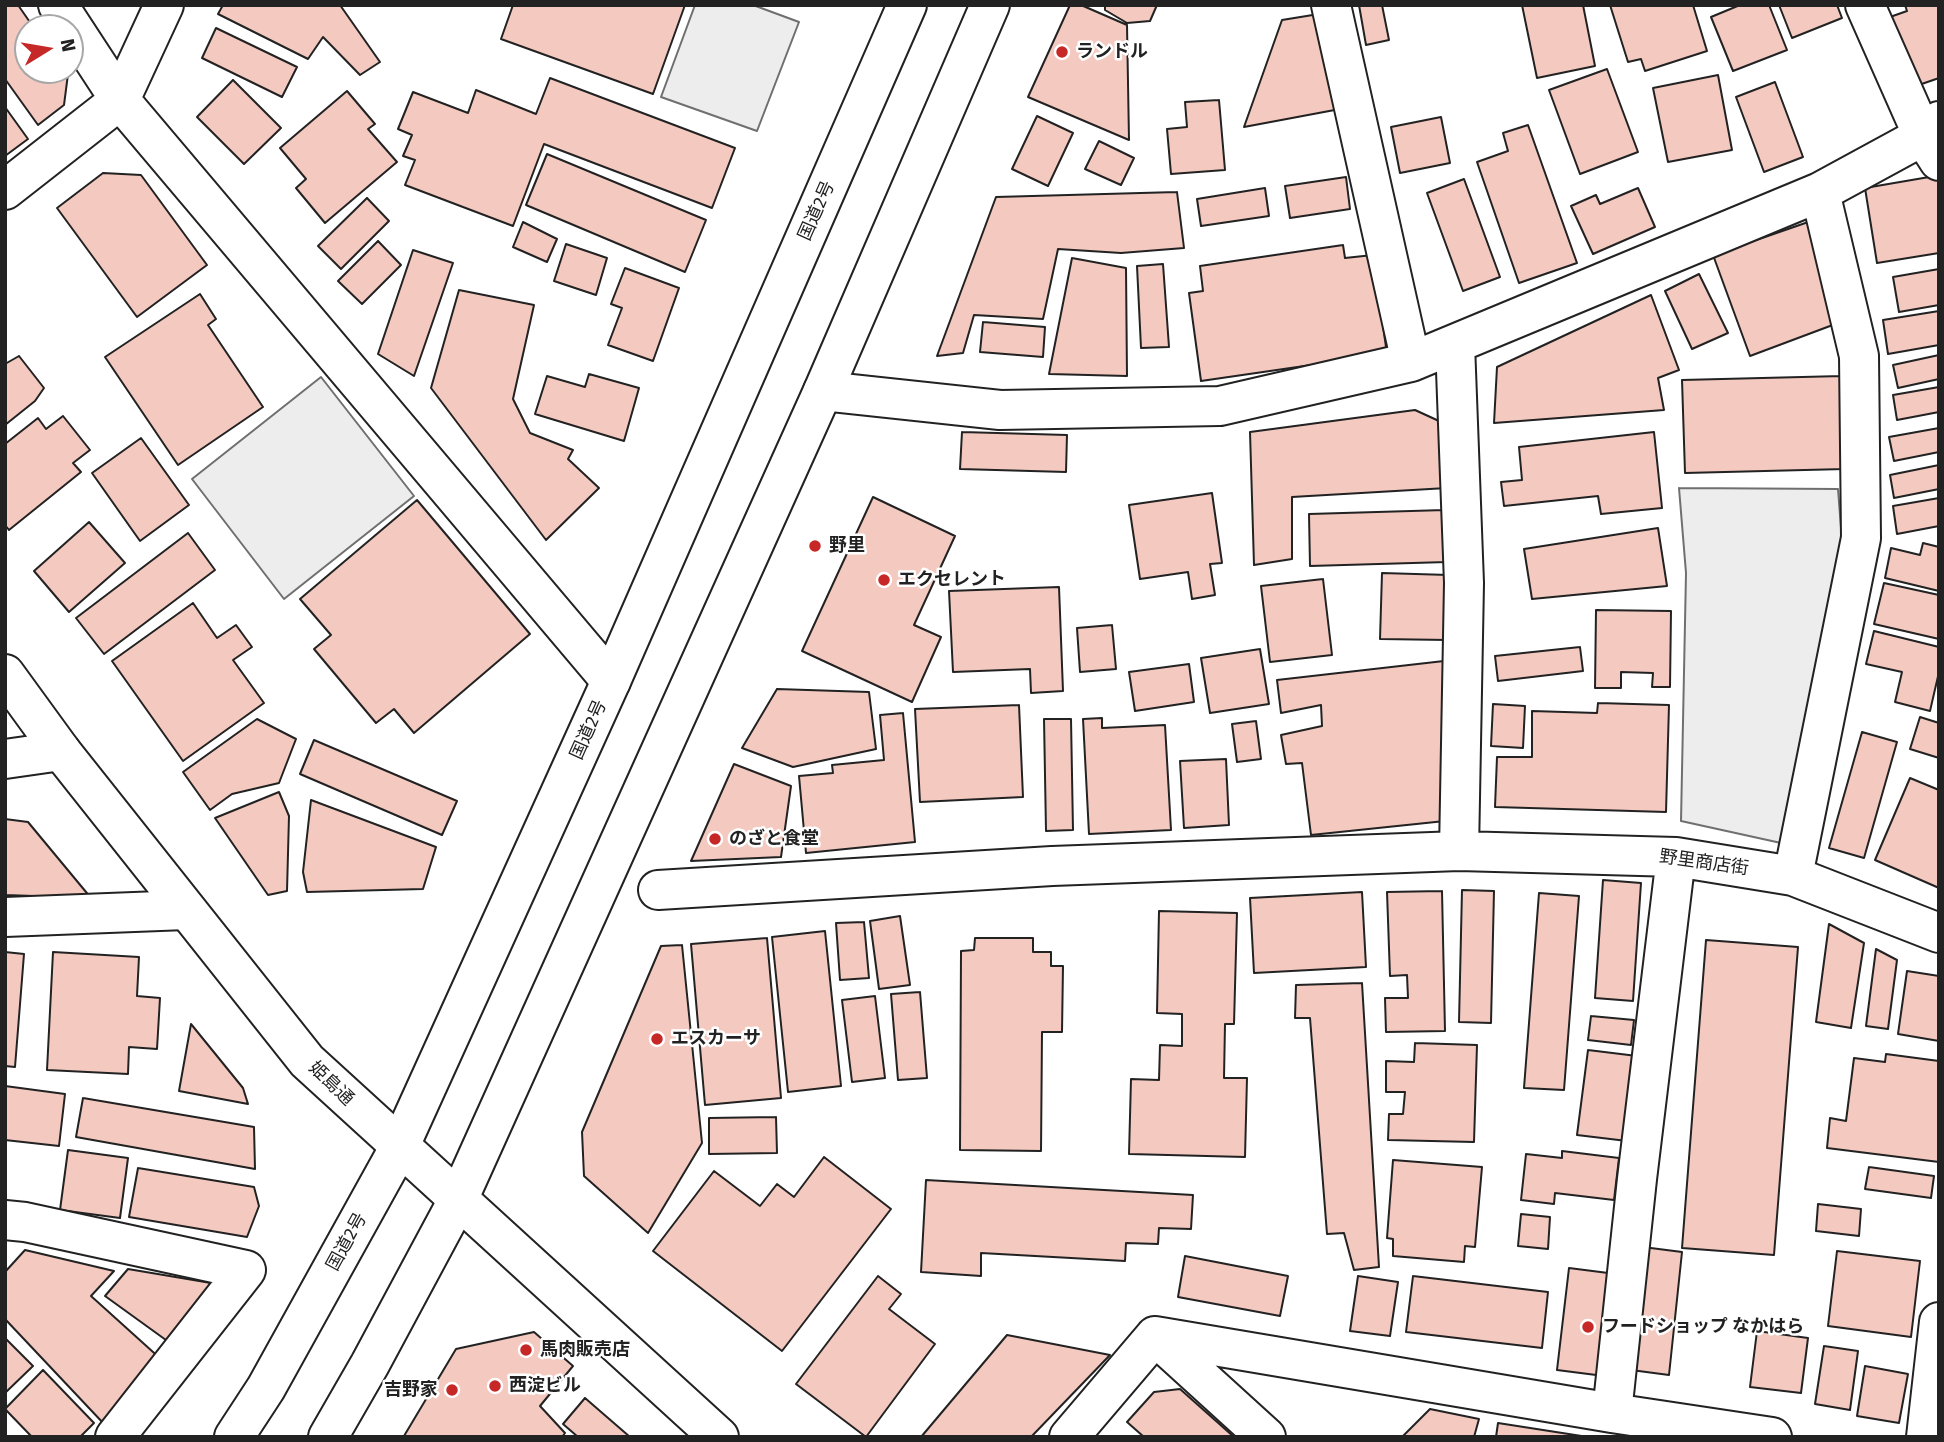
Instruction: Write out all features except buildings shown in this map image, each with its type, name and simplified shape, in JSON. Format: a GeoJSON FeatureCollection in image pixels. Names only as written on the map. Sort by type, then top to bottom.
{"type":"FeatureCollection","features":[{"type":"Feature","properties":{"kind":"main road"},"geometry":{"type":"LineString","coordinates":[[58,5],[120,100],[611,681]]}},
{"type":"Feature","properties":{"kind":"main road"},"geometry":{"type":"LineString","coordinates":[[5,190],[120,100],[164,5]]}},
{"type":"Feature","properties":{"kind":"main road","name":"国道2号"},"geometry":{"type":"LineString","coordinates":[[234,1437],[265,1388],[399,1148],[611,681],[907,5]]}},
{"type":"Feature","properties":{"kind":"main road"},"geometry":{"type":"LineString","coordinates":[[328,1437],[458,1200],[823,391],[990,5]]}},
{"type":"Feature","properties":{"kind":"main road"},"geometry":{"type":"LineString","coordinates":[[1331,5],[1411,362]]}},
{"type":"Feature","properties":{"kind":"main road"},"geometry":{"type":"LineString","coordinates":[[823,391],[1000,410],[1220,406],[1411,362],[1820,192],[1934,139],[1865,5]]}},
{"type":"Feature","properties":{"kind":"main road"},"geometry":{"type":"LineString","coordinates":[[1793,876],[1861,538],[1859,356],[1820,192]]}},
{"type":"Feature","properties":{"kind":"main road"},"geometry":{"type":"LineString","coordinates":[[1455,344],[1464,583],[1459,850]]}},
{"type":"Feature","properties":{"kind":"main road","name":"姫島通"},"geometry":{"type":"LineString","coordinates":[[5,674],[61,751],[307,1061],[399,1148],[719,1437]]}},
{"type":"Feature","properties":{"kind":"main road"},"geometry":{"type":"LineString","coordinates":[[5,759],[61,751]]}},
{"type":"Feature","properties":{"kind":"main road","name":"野里商店街"},"geometry":{"type":"LineString","coordinates":[[658,890],[1052,866],[1459,850],[1676,857],[1793,876],[1939,933]]}},
{"type":"Feature","properties":{"kind":"main road"},"geometry":{"type":"LineString","coordinates":[[1612,1413],[1676,857]]}},
{"type":"Feature","properties":{"kind":"main road"},"geometry":{"type":"LineString","coordinates":[[5,917],[186,910]]}},
{"type":"Feature","properties":{"kind":"main road"},"geometry":{"type":"LineString","coordinates":[[12,1228],[246,1270],[115,1437]]}},
{"type":"Feature","properties":{"kind":"main road"},"geometry":{"type":"LineString","coordinates":[[1926,1437],[1939,1322]]}},
{"type":"Feature","properties":{"kind":"main road"},"geometry":{"type":"LineString","coordinates":[[1155,1336],[1612,1413],[1772,1437]]}},
{"type":"Feature","properties":{"kind":"main road"},"geometry":{"type":"LineString","coordinates":[[1069,1437],[1155,1336]]}},
{"type":"Feature","properties":{"kind":"main road"},"geometry":{"type":"LineString","coordinates":[[1155,1336],[1266,1437]]}},
{"type":"Feature","properties":{"kind":"shaded area"},"geometry":{"type":"Polygon","coordinates":[[[695,5],[753,5],[799,22],[757,131],[661,97],[695,5]]]}},
{"type":"Feature","properties":{"kind":"shaded area"},"geometry":{"type":"Polygon","coordinates":[[[321,377],[414,496],[284,599],[192,479],[321,377]]]}},
{"type":"Feature","properties":{"kind":"shaded area"},"geometry":{"type":"Polygon","coordinates":[[[1679,488],[1838,489],[1843,554],[1781,843],[1681,821],[1686,573],[1679,488]]]}},
{"type":"Feature","properties":{"kind":"place","name":"ランドル"},"geometry":{"type":"Point","coordinates":[1062,52]}},
{"type":"Feature","properties":{"kind":"place","name":"野里"},"geometry":{"type":"Point","coordinates":[815,546]}},
{"type":"Feature","properties":{"kind":"place","name":"エクセレント"},"geometry":{"type":"Point","coordinates":[884,580]}},
{"type":"Feature","properties":{"kind":"place","name":"のざと食堂"},"geometry":{"type":"Point","coordinates":[715,839]}},
{"type":"Feature","properties":{"kind":"place","name":"エスカーサ"},"geometry":{"type":"Point","coordinates":[657,1039]}},
{"type":"Feature","properties":{"kind":"place","name":"フードショップ なかはら"},"geometry":{"type":"Point","coordinates":[1588,1327]}},
{"type":"Feature","properties":{"kind":"place","name":"馬肉販売店"},"geometry":{"type":"Point","coordinates":[526,1350]}},
{"type":"Feature","properties":{"kind":"place","name":"西淀ビル"},"geometry":{"type":"Point","coordinates":[495,1386]}},
{"type":"Feature","properties":{"kind":"place","name":"吉野家"},"geometry":{"type":"Point","coordinates":[452,1390]}}]}
